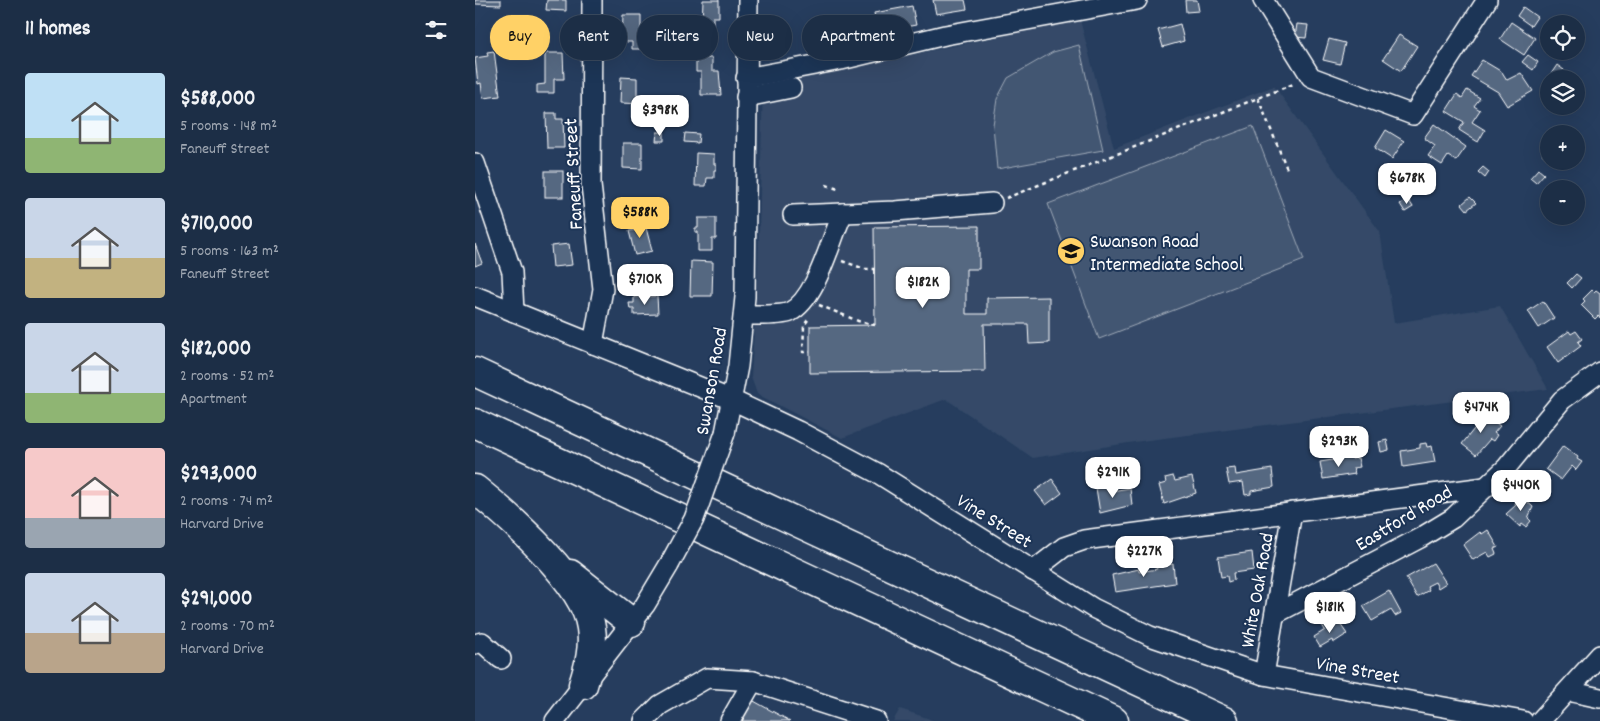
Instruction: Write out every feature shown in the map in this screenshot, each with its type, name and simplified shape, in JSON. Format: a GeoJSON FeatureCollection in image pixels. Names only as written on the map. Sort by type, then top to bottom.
{"type":"FeatureCollection","features":[{"type":"Feature","properties":{"kind":"highway"},"geometry":{"type":"LineString","coordinates":[[475,372],[1225,721]]}},
{"type":"Feature","properties":{"kind":"highway"},"geometry":{"type":"LineString","coordinates":[[475,424],[1114,721]]}},
{"type":"Feature","properties":{"kind":"highway"},"geometry":{"type":"LineString","coordinates":[[475,490],[492,503],[550,560],[631,622]]}},
{"type":"Feature","properties":{"kind":"highway"},"geometry":{"type":"LineString","coordinates":[[550,560],[580,598],[591,626],[592,649],[583,685]]}},
{"type":"Feature","properties":{"kind":"street","name":"Faneuff Street"},"geometry":{"type":"LineString","coordinates":[[592,0],[591,185],[603,289],[593,344]]}},
{"type":"Feature","properties":{"kind":"street","name":"Swanson Road"},"geometry":{"type":"LineString","coordinates":[[555,721],[645,605],[669,565],[694,519],[725,434],[732,400],[744,315],[748,0]]}},
{"type":"Feature","properties":{"kind":"street"},"geometry":{"type":"LineString","coordinates":[[746,78],[841,60],[945,35],[1137,0]]}},
{"type":"Feature","properties":{"kind":"street"},"geometry":{"type":"LineString","coordinates":[[1263,0],[1311,77],[1413,115],[1487,0]]}},
{"type":"Feature","properties":{"kind":"street"},"geometry":{"type":"LineString","coordinates":[[746,97],[791,88]]}},
{"type":"Feature","properties":{"kind":"street"},"geometry":{"type":"LineString","coordinates":[[475,163],[513,272],[513,312]]}},
{"type":"Feature","properties":{"kind":"street"},"geometry":{"type":"LineString","coordinates":[[793,215],[992,203]]}},
{"type":"Feature","properties":{"kind":"street"},"geometry":{"type":"LineString","coordinates":[[744,315],[789,313],[801,303],[814,305],[827,254],[834,214]]}},
{"type":"Feature","properties":{"kind":"street","name":"Vine Street"},"geometry":{"type":"LineString","coordinates":[[475,296],[732,400],[798,431],[859,463],[1093,608],[1129,627],[1203,656],[1264,675],[1518,720]]}},
{"type":"Feature","properties":{"kind":"street","name":"Eastford Road"},"geometry":{"type":"LineString","coordinates":[[1275,614],[1432,531],[1462,510],[1506,468],[1565,396],[1600,372]]}},
{"type":"Feature","properties":{"kind":"street"},"geometry":{"type":"LineString","coordinates":[[1033,571],[1064,547],[1078,541],[1485,487]]}},
{"type":"Feature","properties":{"kind":"street","name":"White Oak Road"},"geometry":{"type":"LineString","coordinates":[[1264,675],[1292,512]]}},
{"type":"Feature","properties":{"kind":"street"},"geometry":{"type":"LineString","coordinates":[[475,644],[482,642],[501,658]]}},
{"type":"Feature","properties":{"kind":"street"},"geometry":{"type":"LineString","coordinates":[[1540,721],[1597,663]]}},
{"type":"Feature","properties":{"kind":"street"},"geometry":{"type":"LineString","coordinates":[[644,721],[660,705],[707,678],[753,681],[876,721]]}},
{"type":"Feature","properties":{"kind":"street"},"geometry":{"type":"LineString","coordinates":[[730,721],[753,681]]}},
{"type":"Feature","properties":{"kind":"street"},"geometry":{"type":"LineString","coordinates":[[1568,691],[1600,698]]}},
{"type":"Feature","properties":{"kind":"path"},"geometry":{"type":"LineString","coordinates":[[992,203],[1311,77]]}},
{"type":"Feature","properties":{"kind":"path"},"geometry":{"type":"LineString","coordinates":[[1258,98],[1287,169]]}},
{"type":"Feature","properties":{"kind":"path"},"geometry":{"type":"LineString","coordinates":[[826,185],[841,190]]}},
{"type":"Feature","properties":{"kind":"path"},"geometry":{"type":"LineString","coordinates":[[827,254],[848,264],[875,269]]}},
{"type":"Feature","properties":{"kind":"path"},"geometry":{"type":"LineString","coordinates":[[814,305],[857,321],[875,325]]}},
{"type":"Feature","properties":{"kind":"path"},"geometry":{"type":"LineString","coordinates":[[809,319],[804,325],[803,352],[810,352]]}},
{"type":"Feature","properties":{"kind":"shaded area","name":"Swanson Road Intermediate School"},"geometry":{"type":"Polygon","coordinates":[[[1080,20],[1114,148],[1274,86],[1380,232],[1394,323],[1500,306],[1548,389],[1141,441],[1033,458],[946,399],[842,438],[757,394],[751,377],[758,269],[763,85],[885,60],[913,60],[913,54],[1080,20]]]}},
{"type":"Feature","properties":{"kind":"shaded area"},"geometry":{"type":"Polygon","coordinates":[[[1079,45],[1103,150],[997,169],[993,125],[997,99],[1008,78],[1053,52],[1079,45]]]}},
{"type":"Feature","properties":{"kind":"shaded area"},"geometry":{"type":"Polygon","coordinates":[[[1253,126],[1304,260],[1099,339],[1048,204],[1253,126]]]}},
{"type":"Feature","properties":{"kind":"shaded area"},"geometry":{"type":"Polygon","coordinates":[[[900,709],[927,718],[934,721],[893,721],[900,709]]]}},
{"type":"Feature","properties":{"kind":"building"},"geometry":{"type":"Polygon","coordinates":[[[475,0],[501,0],[501,5],[475,4],[475,0]]]}},
{"type":"Feature","properties":{"kind":"building"},"geometry":{"type":"Polygon","coordinates":[[[547,0],[566,0],[566,11],[546,10],[547,0]]]}},
{"type":"Feature","properties":{"kind":"building"},"geometry":{"type":"Polygon","coordinates":[[[703,0],[719,0],[719,17],[718,15],[702,15],[703,0]]]}},
{"type":"Feature","properties":{"kind":"building"},"geometry":{"type":"Polygon","coordinates":[[[933,0],[965,0],[967,9],[936,14],[933,0]]]}},
{"type":"Feature","properties":{"kind":"building"},"geometry":{"type":"Polygon","coordinates":[[[1185,0],[1197,0],[1199,11],[1186,12],[1185,0]]]}},
{"type":"Feature","properties":{"kind":"building"},"geometry":{"type":"Polygon","coordinates":[[[912,6],[916,25],[913,26],[913,15],[874,15],[874,13],[912,6]]]}},
{"type":"Feature","properties":{"kind":"building"},"geometry":{"type":"Polygon","coordinates":[[[1523,7],[1537,17],[1531,26],[1517,16],[1523,7]]]}},
{"type":"Feature","properties":{"kind":"building"},"geometry":{"type":"Polygon","coordinates":[[[627,15],[637,15],[637,49],[632,49],[632,42],[627,42],[627,15]]]}},
{"type":"Feature","properties":{"kind":"building"},"geometry":{"type":"Polygon","coordinates":[[[1511,22],[1535,38],[1524,55],[1500,39],[1511,22]]]}},
{"type":"Feature","properties":{"kind":"building"},"geometry":{"type":"Polygon","coordinates":[[[1180,24],[1184,41],[1163,47],[1158,30],[1180,24]]]}},
{"type":"Feature","properties":{"kind":"building"},"geometry":{"type":"Polygon","coordinates":[[[1297,24],[1308,25],[1306,38],[1295,37],[1297,24]]]}},
{"type":"Feature","properties":{"kind":"building"},"geometry":{"type":"Polygon","coordinates":[[[1399,35],[1417,46],[1401,71],[1383,59],[1399,35]]]}},
{"type":"Feature","properties":{"kind":"building"},"geometry":{"type":"Polygon","coordinates":[[[1329,39],[1345,43],[1340,64],[1323,60],[1329,39]]]}},
{"type":"Feature","properties":{"kind":"building"},"geometry":{"type":"Polygon","coordinates":[[[487,52],[490,52],[490,60],[495,60],[500,96],[483,98],[481,83],[478,84],[475,58],[488,56],[487,52]]]}},
{"type":"Feature","properties":{"kind":"building"},"geometry":{"type":"Polygon","coordinates":[[[550,53],[560,53],[560,60],[563,60],[564,79],[554,79],[554,93],[537,93],[537,85],[545,84],[545,60],[550,60],[550,53]]]}},
{"type":"Feature","properties":{"kind":"building"},"geometry":{"type":"Polygon","coordinates":[[[1528,55],[1538,62],[1533,70],[1522,62],[1528,55]]]}},
{"type":"Feature","properties":{"kind":"building"},"geometry":{"type":"Polygon","coordinates":[[[696,60],[712,60],[712,71],[719,71],[721,95],[701,95],[701,72],[696,72],[696,60]]]}},
{"type":"Feature","properties":{"kind":"building"},"geometry":{"type":"Polygon","coordinates":[[[1482,60],[1502,72],[1507,80],[1521,73],[1533,91],[1507,106],[1498,92],[1471,76],[1482,60]]]}},
{"type":"Feature","properties":{"kind":"building"},"geometry":{"type":"Polygon","coordinates":[[[1557,65],[1564,70],[1554,70],[1557,65]]]}},
{"type":"Feature","properties":{"kind":"building"},"geometry":{"type":"Polygon","coordinates":[[[621,77],[637,78],[637,96],[644,96],[645,104],[620,103],[621,77]]]}},
{"type":"Feature","properties":{"kind":"building"},"geometry":{"type":"Polygon","coordinates":[[[1467,90],[1480,98],[1474,106],[1480,110],[1472,122],[1485,130],[1478,142],[1459,130],[1464,122],[1446,111],[1457,94],[1462,98],[1467,90]]]}},
{"type":"Feature","properties":{"kind":"building"},"geometry":{"type":"Polygon","coordinates":[[[546,113],[556,113],[556,119],[563,119],[564,148],[547,148],[546,113]]]}},
{"type":"Feature","properties":{"kind":"building"},"geometry":{"type":"Polygon","coordinates":[[[1434,124],[1466,147],[1456,161],[1448,156],[1442,165],[1428,156],[1435,146],[1424,138],[1434,124]]]}},
{"type":"Feature","properties":{"kind":"building"},"geometry":{"type":"Polygon","coordinates":[[[1386,130],[1404,141],[1392,159],[1375,148],[1386,130]]]}},
{"type":"Feature","properties":{"kind":"building"},"geometry":{"type":"Polygon","coordinates":[[[657,132],[664,132],[664,141],[656,141],[657,132]]]}},
{"type":"Feature","properties":{"kind":"building"},"geometry":{"type":"Polygon","coordinates":[[[685,133],[699,134],[698,143],[684,142],[685,133]]]}},
{"type":"Feature","properties":{"kind":"building"},"geometry":{"type":"Polygon","coordinates":[[[623,143],[642,143],[642,169],[623,168],[623,143]]]}},
{"type":"Feature","properties":{"kind":"building"},"geometry":{"type":"Polygon","coordinates":[[[696,153],[714,154],[716,170],[714,170],[714,178],[707,178],[706,186],[695,186],[696,153]]]}},
{"type":"Feature","properties":{"kind":"building"},"geometry":{"type":"Polygon","coordinates":[[[1483,167],[1489,172],[1485,178],[1478,172],[1483,167]]]}},
{"type":"Feature","properties":{"kind":"building"},"geometry":{"type":"Polygon","coordinates":[[[1538,169],[1544,174],[1536,183],[1530,178],[1538,169]]]}},
{"type":"Feature","properties":{"kind":"building"},"geometry":{"type":"Polygon","coordinates":[[[545,171],[563,171],[563,197],[545,197],[545,171]]]}},
{"type":"Feature","properties":{"kind":"building"},"geometry":{"type":"Polygon","coordinates":[[[1470,197],[1476,203],[1467,210],[1462,204],[1470,197]]]}},
{"type":"Feature","properties":{"kind":"building"},"geometry":{"type":"Polygon","coordinates":[[[1408,199],[1413,207],[1405,212],[1400,204],[1408,199]]]}},
{"type":"Feature","properties":{"kind":"building"},"geometry":{"type":"Polygon","coordinates":[[[698,218],[716,218],[716,239],[712,239],[712,251],[698,251],[698,232],[695,232],[695,228],[698,228],[698,218]]]}},
{"type":"Feature","properties":{"kind":"building"},"geometry":{"type":"Polygon","coordinates":[[[644,220],[652,251],[635,255],[629,231],[636,230],[634,222],[644,220]]]}},
{"type":"Feature","properties":{"kind":"building"},"geometry":{"type":"Polygon","coordinates":[[[979,226],[979,269],[966,269],[966,314],[987,314],[987,298],[1049,297],[1049,343],[1029,344],[1028,324],[984,324],[985,371],[810,373],[810,326],[875,325],[874,227],[979,226]]]}},
{"type":"Feature","properties":{"kind":"building"},"geometry":{"type":"Polygon","coordinates":[[[475,244],[482,263],[475,266],[475,244]]]}},
{"type":"Feature","properties":{"kind":"building"},"geometry":{"type":"Polygon","coordinates":[[[569,244],[572,265],[553,267],[551,246],[569,244]]]}},
{"type":"Feature","properties":{"kind":"building"},"geometry":{"type":"Polygon","coordinates":[[[691,261],[713,262],[712,296],[690,296],[691,261]]]}},
{"type":"Feature","properties":{"kind":"building"},"geometry":{"type":"Polygon","coordinates":[[[1576,274],[1581,278],[1572,288],[1567,283],[1576,274]]]}},
{"type":"Feature","properties":{"kind":"building"},"geometry":{"type":"Polygon","coordinates":[[[1592,290],[1600,293],[1600,318],[1598,316],[1595,319],[1581,305],[1585,301],[1583,299],[1592,290]]]}},
{"type":"Feature","properties":{"kind":"building"},"geometry":{"type":"Polygon","coordinates":[[[657,296],[658,314],[634,315],[634,309],[630,309],[629,303],[634,303],[634,297],[657,296]]]}},
{"type":"Feature","properties":{"kind":"building"},"geometry":{"type":"Polygon","coordinates":[[[1543,301],[1554,318],[1539,328],[1528,311],[1543,301]]]}},
{"type":"Feature","properties":{"kind":"building"},"geometry":{"type":"Polygon","coordinates":[[[1569,331],[1571,334],[1576,331],[1582,339],[1578,342],[1581,346],[1558,363],[1547,347],[1569,331]]]}},
{"type":"Feature","properties":{"kind":"building"},"geometry":{"type":"Polygon","coordinates":[[[1483,413],[1500,426],[1494,433],[1497,435],[1493,441],[1490,439],[1476,455],[1462,444],[1478,424],[1476,422],[1483,413]]]}},
{"type":"Feature","properties":{"kind":"building"},"geometry":{"type":"Polygon","coordinates":[[[1387,440],[1389,450],[1381,452],[1379,442],[1387,440]]]}},
{"type":"Feature","properties":{"kind":"building"},"geometry":{"type":"Polygon","coordinates":[[[1426,443],[1427,447],[1432,446],[1435,462],[1403,467],[1401,451],[1420,448],[1420,444],[1426,443]]]}},
{"type":"Feature","properties":{"kind":"building"},"geometry":{"type":"Polygon","coordinates":[[[1563,446],[1582,462],[1576,470],[1572,466],[1561,480],[1546,469],[1563,446]]]}},
{"type":"Feature","properties":{"kind":"building"},"geometry":{"type":"Polygon","coordinates":[[[1351,457],[1352,459],[1358,458],[1360,467],[1353,468],[1355,474],[1323,479],[1320,462],[1351,457]]]}},
{"type":"Feature","properties":{"kind":"building"},"geometry":{"type":"Polygon","coordinates":[[[1235,468],[1236,475],[1272,469],[1274,487],[1251,491],[1251,494],[1245,495],[1243,482],[1229,484],[1226,469],[1235,468]]]}},
{"type":"Feature","properties":{"kind":"building"},"geometry":{"type":"Polygon","coordinates":[[[1173,476],[1175,481],[1192,477],[1196,493],[1164,504],[1159,485],[1166,483],[1165,478],[1173,476]]]}},
{"type":"Feature","properties":{"kind":"building"},"geometry":{"type":"Polygon","coordinates":[[[1052,479],[1062,493],[1046,505],[1035,491],[1052,479]]]}},
{"type":"Feature","properties":{"kind":"building"},"geometry":{"type":"Polygon","coordinates":[[[1110,486],[1111,491],[1130,488],[1132,505],[1100,513],[1096,488],[1110,486]]]}},
{"type":"Feature","properties":{"kind":"building"},"geometry":{"type":"Polygon","coordinates":[[[1521,496],[1533,507],[1528,518],[1531,521],[1526,527],[1522,524],[1520,527],[1506,514],[1516,505],[1515,503],[1521,496]]]}},
{"type":"Feature","properties":{"kind":"building"},"geometry":{"type":"Polygon","coordinates":[[[1488,530],[1498,547],[1494,549],[1496,554],[1490,557],[1487,552],[1473,560],[1463,545],[1480,532],[1482,534],[1488,530]]]}},
{"type":"Feature","properties":{"kind":"building"},"geometry":{"type":"Polygon","coordinates":[[[1252,552],[1254,570],[1233,573],[1234,580],[1228,582],[1227,576],[1221,577],[1218,557],[1252,552]]]}},
{"type":"Feature","properties":{"kind":"building"},"geometry":{"type":"Polygon","coordinates":[[[1433,563],[1446,583],[1438,588],[1435,582],[1427,586],[1429,590],[1417,597],[1406,578],[1433,563]]]}},
{"type":"Feature","properties":{"kind":"building"},"geometry":{"type":"Polygon","coordinates":[[[1173,564],[1175,583],[1115,592],[1112,575],[1139,569],[1139,572],[1157,569],[1156,566],[1173,564]]]}},
{"type":"Feature","properties":{"kind":"building"},"geometry":{"type":"Polygon","coordinates":[[[1389,591],[1401,613],[1395,616],[1391,610],[1372,621],[1363,606],[1389,591]]]}},
{"type":"Feature","properties":{"kind":"building"},"geometry":{"type":"Polygon","coordinates":[[[1338,621],[1347,634],[1333,643],[1332,640],[1320,647],[1314,637],[1325,630],[1322,625],[1327,622],[1330,626],[1338,621]]]}},
{"type":"Feature","properties":{"kind":"building"},"geometry":{"type":"Polygon","coordinates":[[[752,700],[790,721],[741,721],[752,700]]]}},
{"type":"Feature","properties":{"kind":"place","name":"Swanson Road Intermediate School"},"geometry":{"type":"Point","coordinates":[1071,251]}}]}
